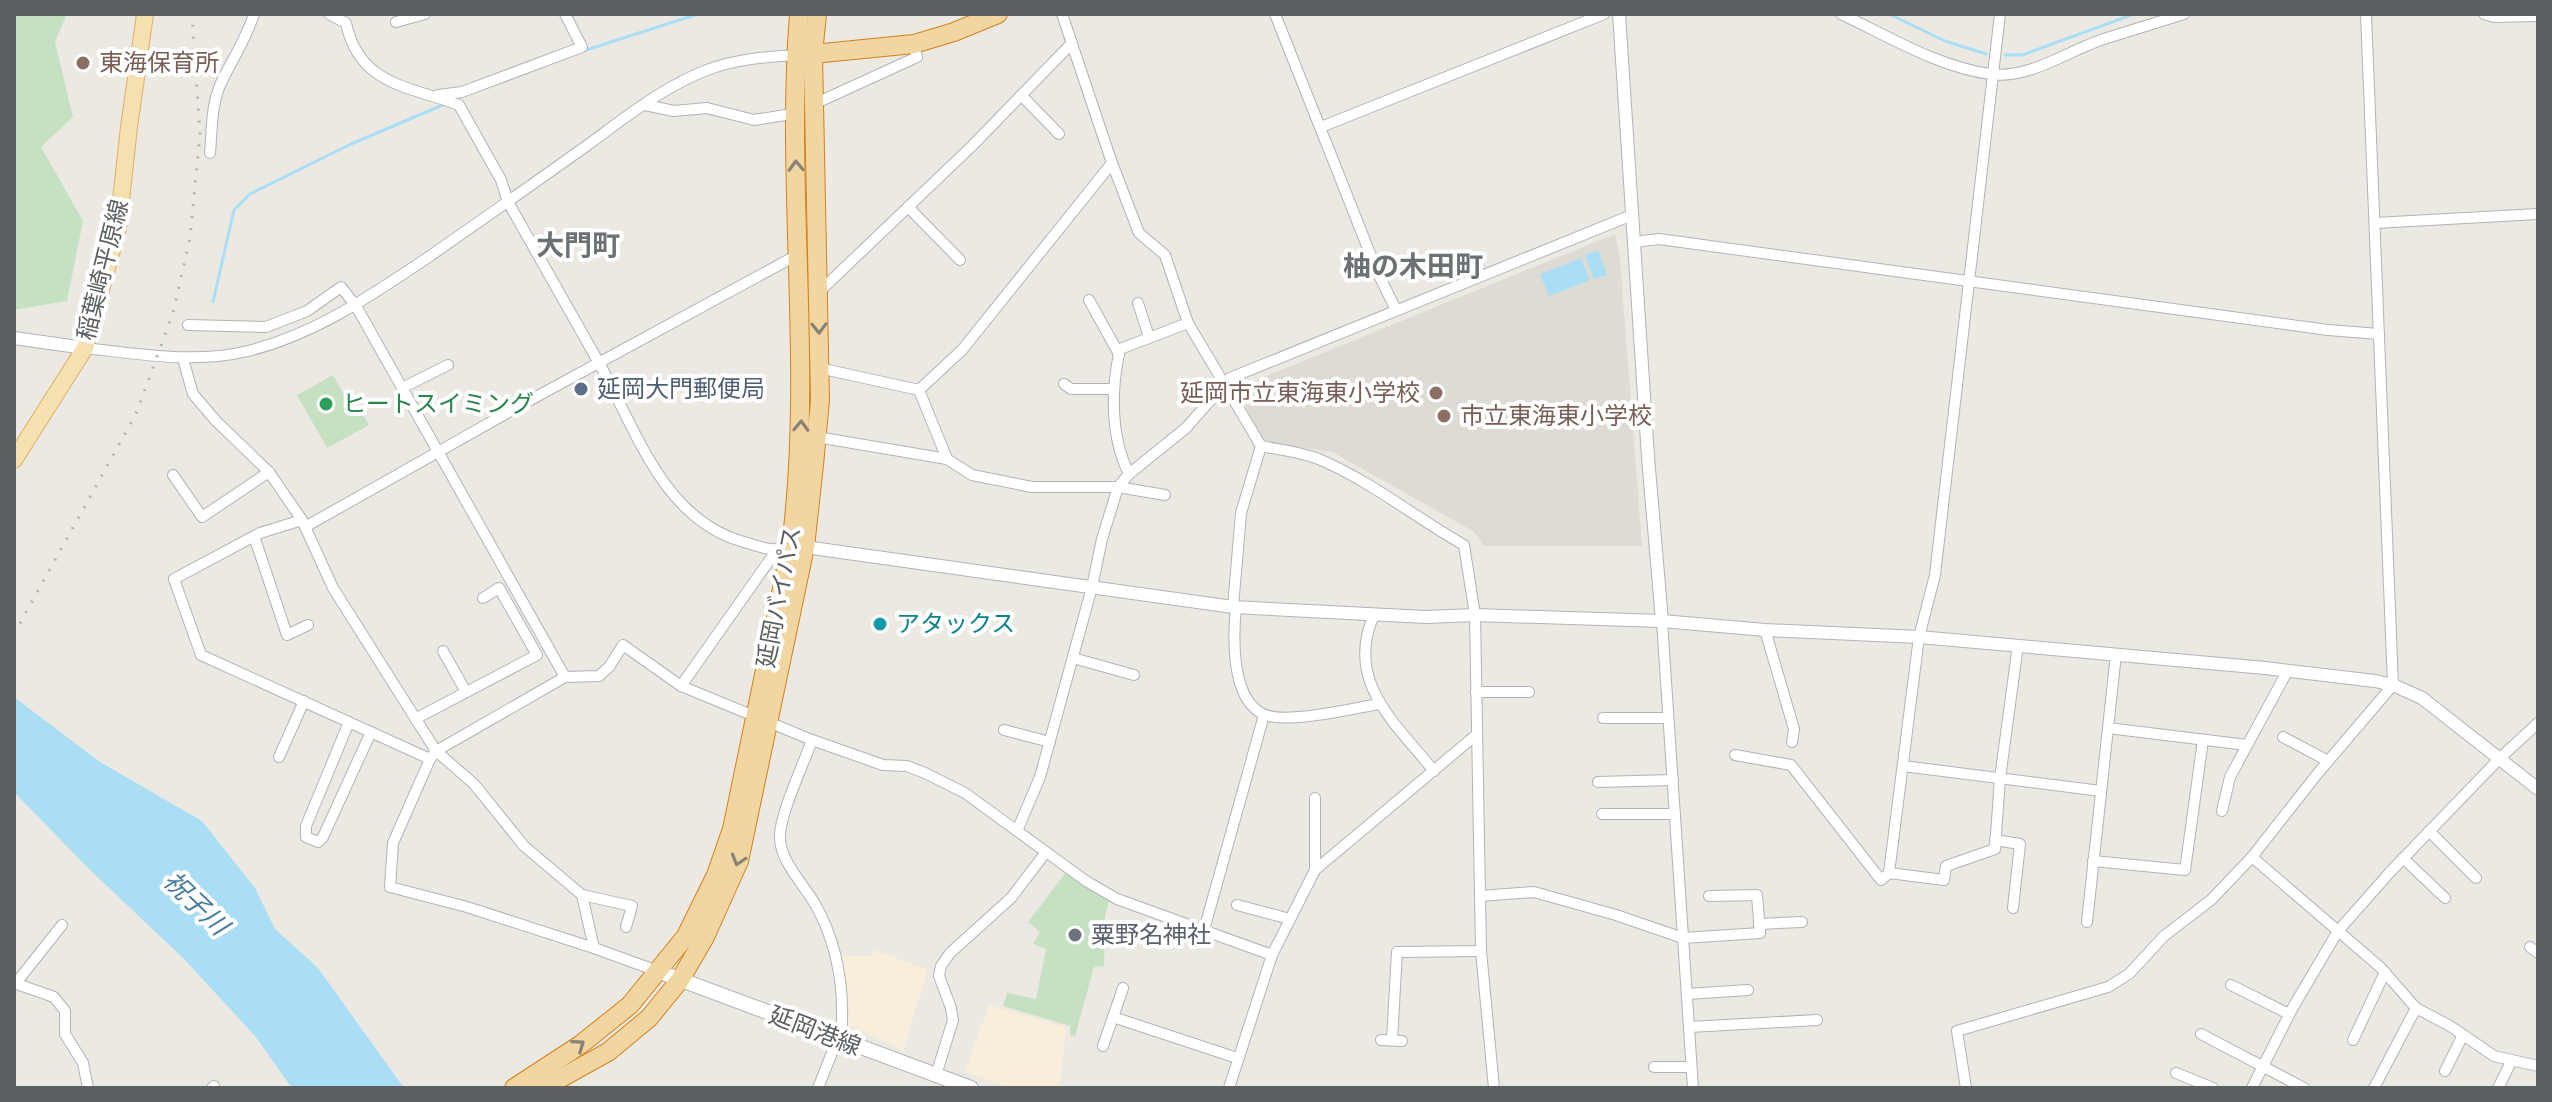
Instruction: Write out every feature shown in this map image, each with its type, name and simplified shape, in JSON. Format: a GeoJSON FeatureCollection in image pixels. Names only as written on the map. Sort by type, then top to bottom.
{"type":"FeatureCollection","features":[{"type":"Feature","properties":{"kind":"highway","name":"延岡バイパス"},"geometry":{"type":"LineString","coordinates":[[543,1088],[608,1052],[649,1018],[680,980],[705,937],[739,861],[791,548],[817,437],[819,368],[814,105],[799,14]]}},
{"type":"Feature","properties":{"kind":"highway","name":"延岡バイパス"},"geometry":{"type":"LineString","coordinates":[[791,548],[802,425],[794,116],[804,54],[817,14]]}},
{"type":"Feature","properties":{"kind":"highway"},"geometry":{"type":"LineString","coordinates":[[804,54],[914,44],[998,14]]}},
{"type":"Feature","properties":{"kind":"highway","name":"延岡バイパス"},"geometry":{"type":"LineString","coordinates":[[514,1088],[580,1045],[630,1005],[660,972],[686,936],[716,875],[732,829],[761,718]]}},
{"type":"Feature","properties":{"kind":"main road","name":"稲葉崎平原線"},"geometry":{"type":"LineString","coordinates":[[14,460],[85,348],[118,228],[145,14]]}},
{"type":"Feature","properties":{"kind":"main road","name":"延岡港線"},"geometry":{"type":"LineString","coordinates":[[660,972],[971,1088]]}},
{"type":"Feature","properties":{"kind":"street"},"geometry":{"type":"LineString","coordinates":[[210,153],[215,104],[222,81],[248,33],[254,14]]}},
{"type":"Feature","properties":{"kind":"street"},"geometry":{"type":"LineString","coordinates":[[329,14],[346,23],[358,58],[368,67],[384,78],[459,105],[501,180],[508,202],[599,362],[660,479],[701,523],[732,539],[1234,607],[1426,617],[1475,615],[1662,621],[1765,630],[1919,637],[2288,670],[2393,685],[2422,698],[2538,789]]}},
{"type":"Feature","properties":{"kind":"street"},"geometry":{"type":"LineString","coordinates":[[396,22],[425,14]]}},
{"type":"Feature","properties":{"kind":"street"},"geometry":{"type":"LineString","coordinates":[[437,97],[462,92],[582,47],[565,14]]}},
{"type":"Feature","properties":{"kind":"street"},"geometry":{"type":"LineString","coordinates":[[1062,14],[1139,233],[1165,255],[1188,323],[1261,446],[1241,513],[1234,607],[1234,644],[1241,686],[1255,708],[1264,715],[1326,715],[1379,704]]}},
{"type":"Feature","properties":{"kind":"street"},"geometry":{"type":"LineString","coordinates":[[1275,14],[1377,271],[1396,310]]}},
{"type":"Feature","properties":{"kind":"street"},"geometry":{"type":"LineString","coordinates":[[1321,127],[1604,14]]}},
{"type":"Feature","properties":{"kind":"street"},"geometry":{"type":"LineString","coordinates":[[1619,14],[1693,1088]]}},
{"type":"Feature","properties":{"kind":"street"},"geometry":{"type":"LineString","coordinates":[[1841,14],[1951,65],[1993,75],[2020,72],[2109,37],[2184,14]]}},
{"type":"Feature","properties":{"kind":"street"},"geometry":{"type":"LineString","coordinates":[[1735,755],[1791,765],[1881,880],[1889,873],[1919,637],[1935,575],[2000,14]]}},
{"type":"Feature","properties":{"kind":"street"},"geometry":{"type":"LineString","coordinates":[[1966,1088],[1957,1031],[2108,987],[2129,974],[2164,936],[2211,900],[2252,857],[2393,685],[2366,14]]}},
{"type":"Feature","properties":{"kind":"street"},"geometry":{"type":"LineString","coordinates":[[2484,14],[2494,17],[2538,16]]}},
{"type":"Feature","properties":{"kind":"street"},"geometry":{"type":"LineString","coordinates":[[818,293],[1072,43]]}},
{"type":"Feature","properties":{"kind":"street"},"geometry":{"type":"LineString","coordinates":[[645,105],[674,111],[707,108],[754,120],[794,116],[917,57],[914,44]]}},
{"type":"Feature","properties":{"kind":"street"},"geometry":{"type":"LineString","coordinates":[[14,338],[183,359],[247,351],[292,338],[356,306],[676,83],[709,69],[748,58],[804,54]]}},
{"type":"Feature","properties":{"kind":"street"},"geometry":{"type":"LineString","coordinates":[[1021,95],[1059,134]]}},
{"type":"Feature","properties":{"kind":"street"},"geometry":{"type":"LineString","coordinates":[[919,390],[962,350],[1112,163]]}},
{"type":"Feature","properties":{"kind":"street"},"geometry":{"type":"LineString","coordinates":[[908,207],[960,260]]}},
{"type":"Feature","properties":{"kind":"street"},"geometry":{"type":"LineString","coordinates":[[2375,223],[2538,214]]}},
{"type":"Feature","properties":{"kind":"street"},"geometry":{"type":"LineString","coordinates":[[1017,831],[1040,777],[1118,487],[1129,474],[1186,428],[1230,378],[1632,215]]}},
{"type":"Feature","properties":{"kind":"street"},"geometry":{"type":"LineString","coordinates":[[1634,242],[1659,239],[2328,330],[2379,334]]}},
{"type":"Feature","properties":{"kind":"street"},"geometry":{"type":"LineString","coordinates":[[626,927],[632,906],[582,895],[524,846],[474,784],[433,755],[371,732],[201,655],[174,579],[254,536],[303,523],[799,254]]}},
{"type":"Feature","properties":{"kind":"street"},"geometry":{"type":"LineString","coordinates":[[188,325],[266,327],[307,311],[341,287],[356,306],[565,677]]}},
{"type":"Feature","properties":{"kind":"street"},"geometry":{"type":"LineString","coordinates":[[1089,300],[1119,354]]}},
{"type":"Feature","properties":{"kind":"street"},"geometry":{"type":"LineString","coordinates":[[1138,303],[1149,337]]}},
{"type":"Feature","properties":{"kind":"street"},"geometry":{"type":"LineString","coordinates":[[1129,474],[1121,457],[1116,433],[1114,389],[1120,349],[1188,323]]}},
{"type":"Feature","properties":{"kind":"street"},"geometry":{"type":"LineString","coordinates":[[183,359],[193,394],[269,472],[303,523],[333,588],[415,719],[433,755]]}},
{"type":"Feature","properties":{"kind":"street"},"geometry":{"type":"LineString","coordinates":[[402,388],[448,365]]}},
{"type":"Feature","properties":{"kind":"street"},"geometry":{"type":"LineString","coordinates":[[819,368],[919,390]]}},
{"type":"Feature","properties":{"kind":"street"},"geometry":{"type":"LineString","coordinates":[[1064,384],[1071,389],[1114,389]]}},
{"type":"Feature","properties":{"kind":"street"},"geometry":{"type":"LineString","coordinates":[[919,390],[947,459]]}},
{"type":"Feature","properties":{"kind":"street"},"geometry":{"type":"LineString","coordinates":[[817,437],[947,459],[972,475],[1032,487],[1118,487],[1165,495]]}},
{"type":"Feature","properties":{"kind":"street"},"geometry":{"type":"LineString","coordinates":[[1261,446],[1319,459],[1396,501],[1423,522],[1464,545],[1475,615],[1481,951],[1494,1088]]}},
{"type":"Feature","properties":{"kind":"street"},"geometry":{"type":"LineString","coordinates":[[173,475],[202,517],[269,472]]}},
{"type":"Feature","properties":{"kind":"street"},"geometry":{"type":"LineString","coordinates":[[254,536],[287,635],[308,625]]}},
{"type":"Feature","properties":{"kind":"street"},"geometry":{"type":"LineString","coordinates":[[681,686],[791,548]]}},
{"type":"Feature","properties":{"kind":"street"},"geometry":{"type":"LineString","coordinates":[[415,719],[537,655],[499,588],[483,598]]}},
{"type":"Feature","properties":{"kind":"street"},"geometry":{"type":"LineString","coordinates":[[1374,615],[1366,641],[1366,668],[1372,692],[1434,771]]}},
{"type":"Feature","properties":{"kind":"street"},"geometry":{"type":"LineString","coordinates":[[1765,630],[1794,729],[1792,742]]}},
{"type":"Feature","properties":{"kind":"street"},"geometry":{"type":"LineString","coordinates":[[660,972],[467,907],[390,887],[393,843],[433,755],[565,677],[599,676],[623,645],[681,686],[812,740],[883,765],[907,766],[965,793],[1086,881],[1117,899],[1272,955]]}},
{"type":"Feature","properties":{"kind":"street"},"geometry":{"type":"LineString","coordinates":[[1889,873],[1944,880],[1946,866],[1995,849],[2000,778],[2018,645]]}},
{"type":"Feature","properties":{"kind":"street"},"geometry":{"type":"LineString","coordinates":[[443,651],[466,692]]}},
{"type":"Feature","properties":{"kind":"street"},"geometry":{"type":"LineString","coordinates":[[2087,922],[2116,654]]}},
{"type":"Feature","properties":{"kind":"street"},"geometry":{"type":"LineString","coordinates":[[1073,658],[1134,675]]}},
{"type":"Feature","properties":{"kind":"street"},"geometry":{"type":"LineString","coordinates":[[2222,811],[2230,777],[2288,670]]}},
{"type":"Feature","properties":{"kind":"street"},"geometry":{"type":"LineString","coordinates":[[1476,692],[1529,692]]}},
{"type":"Feature","properties":{"kind":"street"},"geometry":{"type":"LineString","coordinates":[[279,757],[304,701]]}},
{"type":"Feature","properties":{"kind":"street"},"geometry":{"type":"LineString","coordinates":[[1204,930],[1264,715]]}},
{"type":"Feature","properties":{"kind":"street"},"geometry":{"type":"LineString","coordinates":[[1603,718],[1668,718]]}},
{"type":"Feature","properties":{"kind":"street"},"geometry":{"type":"LineString","coordinates":[[349,722],[306,826],[306,837],[318,842],[323,837],[371,732]]}},
{"type":"Feature","properties":{"kind":"street"},"geometry":{"type":"LineString","coordinates":[[2252,1088],[2289,1014],[2338,931],[2403,858],[2538,723]]}},
{"type":"Feature","properties":{"kind":"street"},"geometry":{"type":"LineString","coordinates":[[2108,728],[2247,745]]}},
{"type":"Feature","properties":{"kind":"street"},"geometry":{"type":"LineString","coordinates":[[1004,730],[1050,742]]}},
{"type":"Feature","properties":{"kind":"street"},"geometry":{"type":"LineString","coordinates":[[1229,1088],[1272,955],[1315,870],[1476,735]]}},
{"type":"Feature","properties":{"kind":"street"},"geometry":{"type":"LineString","coordinates":[[2283,737],[2328,761]]}},
{"type":"Feature","properties":{"kind":"street"},"geometry":{"type":"LineString","coordinates":[[812,740],[784,817],[780,839],[789,862],[829,931],[837,954],[843,1020],[839,1041],[818,1088]]}},
{"type":"Feature","properties":{"kind":"street"},"geometry":{"type":"LineString","coordinates":[[2093,861],[2185,870],[2203,740]]}},
{"type":"Feature","properties":{"kind":"street"},"geometry":{"type":"LineString","coordinates":[[1903,766],[2101,791]]}},
{"type":"Feature","properties":{"kind":"street"},"geometry":{"type":"LineString","coordinates":[[1598,782],[1673,780]]}},
{"type":"Feature","properties":{"kind":"street"},"geometry":{"type":"LineString","coordinates":[[1315,798],[1315,870]]}},
{"type":"Feature","properties":{"kind":"street"},"geometry":{"type":"LineString","coordinates":[[1602,814],[1675,814]]}},
{"type":"Feature","properties":{"kind":"street"},"geometry":{"type":"LineString","coordinates":[[2429,831],[2476,878]]}},
{"type":"Feature","properties":{"kind":"street"},"geometry":{"type":"LineString","coordinates":[[1995,840],[2020,844],[2013,908]]}},
{"type":"Feature","properties":{"kind":"street"},"geometry":{"type":"LineString","coordinates":[[936,1075],[953,1020],[939,976],[941,966],[950,953],[1011,898],[1046,852]]}},
{"type":"Feature","properties":{"kind":"street"},"geometry":{"type":"LineString","coordinates":[[2252,857],[2385,972],[2416,1008],[2494,1056],[2538,1066]]}},
{"type":"Feature","properties":{"kind":"street"},"geometry":{"type":"LineString","coordinates":[[2403,858],[2445,898]]}},
{"type":"Feature","properties":{"kind":"street"},"geometry":{"type":"LineString","coordinates":[[1480,896],[1534,892],[1683,938],[1760,933],[1757,895],[1709,896]]}},
{"type":"Feature","properties":{"kind":"street"},"geometry":{"type":"LineString","coordinates":[[582,895],[594,948]]}},
{"type":"Feature","properties":{"kind":"street"},"geometry":{"type":"LineString","coordinates":[[1237,905],[1290,919]]}},
{"type":"Feature","properties":{"kind":"street"},"geometry":{"type":"LineString","coordinates":[[1759,924],[1802,922]]}},
{"type":"Feature","properties":{"kind":"street"},"geometry":{"type":"LineString","coordinates":[[62,925],[15,983],[54,997],[65,1011],[65,1034],[83,1063],[88,1088]]}},
{"type":"Feature","properties":{"kind":"street"},"geometry":{"type":"LineString","coordinates":[[1392,1041],[1397,952],[1481,951]]}},
{"type":"Feature","properties":{"kind":"street"},"geometry":{"type":"LineString","coordinates":[[2353,1040],[2385,972]]}},
{"type":"Feature","properties":{"kind":"street"},"geometry":{"type":"LineString","coordinates":[[2231,985],[2289,1014]]}},
{"type":"Feature","properties":{"kind":"street"},"geometry":{"type":"LineString","coordinates":[[1103,1046],[1123,988]]}},
{"type":"Feature","properties":{"kind":"street"},"geometry":{"type":"LineString","coordinates":[[1687,994],[1748,990]]}},
{"type":"Feature","properties":{"kind":"street"},"geometry":{"type":"LineString","coordinates":[[2374,1088],[2416,1008]]}},
{"type":"Feature","properties":{"kind":"street"},"geometry":{"type":"LineString","coordinates":[[1113,1017],[1237,1058]]}},
{"type":"Feature","properties":{"kind":"street"},"geometry":{"type":"LineString","coordinates":[[1689,1027],[1817,1020]]}},
{"type":"Feature","properties":{"kind":"street"},"geometry":{"type":"LineString","coordinates":[[2201,1034],[2304,1088]]}},
{"type":"Feature","properties":{"kind":"street"},"geometry":{"type":"LineString","coordinates":[[2445,1071],[2463,1035]]}},
{"type":"Feature","properties":{"kind":"street"},"geometry":{"type":"LineString","coordinates":[[2498,1088],[2511,1062]]}},
{"type":"Feature","properties":{"kind":"street"},"geometry":{"type":"LineString","coordinates":[[1654,1067],[1691,1067]]}},
{"type":"Feature","properties":{"kind":"street"},"geometry":{"type":"LineString","coordinates":[[2176,1073],[2213,1088]]}},
{"type":"Feature","properties":{"kind":"shaded area","name":"延岡市立東海東小学校"},"geometry":{"type":"Polygon","coordinates":[[[1615,234],[1620,260],[1642,546],[1484,546],[1473,531],[1332,452],[1264,442],[1242,399],[1242,386],[1615,234]]]}},
{"type":"Feature","properties":{"kind":"shaded area"},"geometry":{"type":"Polygon","coordinates":[[[875,950],[928,970],[903,1050],[848,1025],[842,956],[872,956],[875,950]]]}},
{"type":"Feature","properties":{"kind":"shaded area"},"geometry":{"type":"Polygon","coordinates":[[[989,1005],[1066,1027],[1060,1088],[1011,1088],[965,1072],[989,1005]]]}},
{"type":"Feature","properties":{"kind":"green space"},"geometry":{"type":"Polygon","coordinates":[[[14,14],[67,14],[55,42],[73,117],[41,147],[83,221],[67,301],[14,310],[14,14]]]}},
{"type":"Feature","properties":{"kind":"green space","name":"ヒートスイミング"},"geometry":{"type":"Polygon","coordinates":[[[333,375],[357,417],[363,414],[369,425],[327,448],[297,395],[333,375]]]}},
{"type":"Feature","properties":{"kind":"green space"},"geometry":{"type":"Polygon","coordinates":[[[1067,871],[1110,898],[1105,916],[1104,966],[1094,967],[1075,1036],[1070,1035],[1070,1026],[1003,1006],[1007,993],[1036,999],[1046,949],[1033,944],[1040,932],[1028,922],[1067,871]]]}},
{"type":"Feature","properties":{"kind":"water"},"geometry":{"type":"Polygon","coordinates":[[[1598,250],[1607,275],[1594,279],[1585,255],[1598,250]]]}},
{"type":"Feature","properties":{"kind":"water"},"geometry":{"type":"Polygon","coordinates":[[[1581,258],[1590,280],[1549,296],[1540,274],[1581,258]]]}},
{"type":"Feature","properties":{"kind":"water","name":"祝子川"},"geometry":{"type":"Polygon","coordinates":[[[14,697],[100,762],[202,821],[255,888],[275,929],[318,968],[404,1088],[292,1088],[255,1036],[184,959],[14,792],[14,697]]]}},
{"type":"Feature","properties":{"kind":"waterway"},"geometry":{"type":"LineString","coordinates":[[583,51],[698,14]]}},
{"type":"Feature","properties":{"kind":"waterway"},"geometry":{"type":"LineString","coordinates":[[1889,14],[1945,41],[1986,54]]}},
{"type":"Feature","properties":{"kind":"waterway"},"geometry":{"type":"LineString","coordinates":[[2005,55],[2022,55],[2134,14]]}},
{"type":"Feature","properties":{"kind":"waterway"},"geometry":{"type":"LineString","coordinates":[[213,302],[234,210],[250,194],[351,144],[445,104]]}},
{"type":"Feature","properties":{"kind":"railway"},"geometry":{"type":"LineString","coordinates":[[14,634],[136,414],[173,313],[190,238],[200,134],[192,14]]}},
{"type":"Feature","properties":{"kind":"place","name":"東海保育所"},"geometry":{"type":"Point","coordinates":[83,63]}},
{"type":"Feature","properties":{"kind":"place","name":"延岡大門郵便局"},"geometry":{"type":"Point","coordinates":[581,389]}},
{"type":"Feature","properties":{"kind":"place","name":"延岡市立東海東小学校"},"geometry":{"type":"Point","coordinates":[1436,393]}},
{"type":"Feature","properties":{"kind":"place","name":"ヒートスイミング"},"geometry":{"type":"Point","coordinates":[326,404]}},
{"type":"Feature","properties":{"kind":"place","name":"市立東海東小学校"},"geometry":{"type":"Point","coordinates":[1444,416]}},
{"type":"Feature","properties":{"kind":"place","name":"アタックス"},"geometry":{"type":"Point","coordinates":[880,624]}},
{"type":"Feature","properties":{"kind":"place","name":"粟野名神社"},"geometry":{"type":"Point","coordinates":[1075,935]}},
{"type":"Feature","properties":{"kind":"district","name":"大門町"},"geometry":{"type":"Point","coordinates":[578,245]}},
{"type":"Feature","properties":{"kind":"district","name":"柚の木田町"},"geometry":{"type":"Point","coordinates":[1413,266]}}]}
